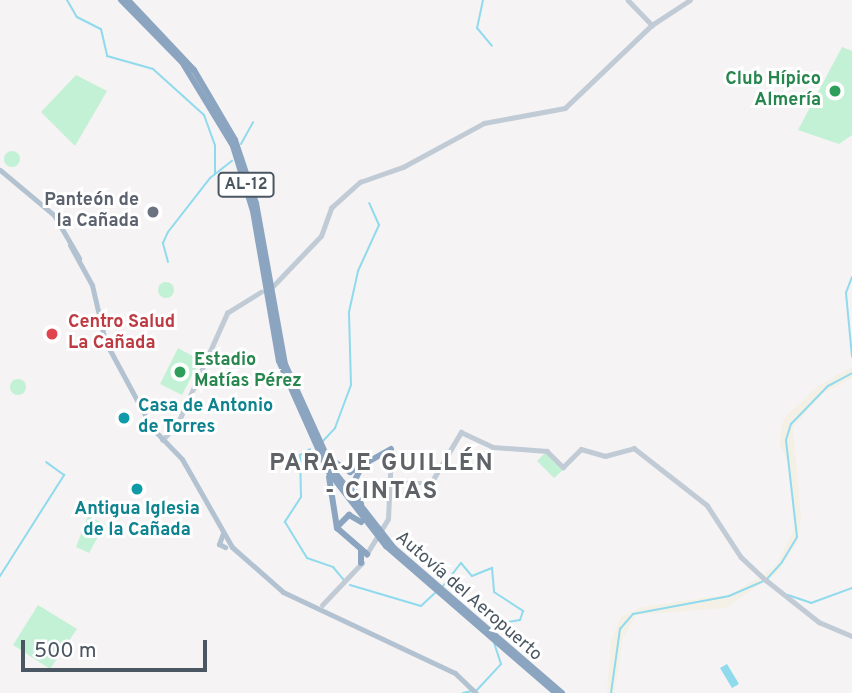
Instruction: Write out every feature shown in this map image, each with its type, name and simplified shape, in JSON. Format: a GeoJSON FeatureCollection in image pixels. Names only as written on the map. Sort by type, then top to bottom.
{"type":"FeatureCollection","features":[{"type":"Feature","properties":{"kind":"highway","name":"Autovía del Aeropuerto"},"geometry":{"type":"LineString","coordinates":[[121,0],[183,62],[233,146],[253,211],[279,361],[308,435],[346,498],[386,546],[555,693]]}},
{"type":"Feature","properties":{"kind":"highway","name":"Autovía del Aeropuerto"},"geometry":{"type":"LineString","coordinates":[[128,0],[194,70],[235,140],[256,203],[277,333],[301,409],[340,481],[384,538],[562,693]]}},
{"type":"Feature","properties":{"kind":"highway"},"geometry":{"type":"LineString","coordinates":[[301,409],[336,467],[362,469],[389,453]]}},
{"type":"Feature","properties":{"kind":"highway"},"geometry":{"type":"LineString","coordinates":[[308,435],[334,490],[337,528],[360,549],[369,551]]}},
{"type":"Feature","properties":{"kind":"highway"},"geometry":{"type":"LineString","coordinates":[[362,469],[353,491],[384,538]]}},
{"type":"Feature","properties":{"kind":"highway"},"geometry":{"type":"LineString","coordinates":[[337,528],[353,516],[386,546]]}},
{"type":"Feature","properties":{"kind":"highway"},"geometry":{"type":"LineString","coordinates":[[360,549],[361,563]]}},
{"type":"Feature","properties":{"kind":"main road"},"geometry":{"type":"LineString","coordinates":[[0,172],[51,211],[74,252],[105,341],[162,441],[184,462],[225,540],[277,588],[322,607],[455,673],[476,693]]}},
{"type":"Feature","properties":{"kind":"street"},"geometry":{"type":"LineString","coordinates":[[628,0],[650,27]]}},
{"type":"Feature","properties":{"kind":"street"},"geometry":{"type":"LineString","coordinates":[[273,286],[321,236],[331,208],[360,182],[404,167],[484,123],[565,108],[650,27],[690,0]]}},
{"type":"Feature","properties":{"kind":"street"},"geometry":{"type":"LineString","coordinates":[[646,19],[659,20]]}},
{"type":"Feature","properties":{"kind":"street"},"geometry":{"type":"LineString","coordinates":[[162,441],[177,425],[220,325],[230,310],[261,292]]}},
{"type":"Feature","properties":{"kind":"street"},"geometry":{"type":"LineString","coordinates":[[390,483],[431,483],[461,432],[493,447],[547,451],[563,467],[581,449],[606,456],[634,448],[707,505],[741,557],[819,622],[852,636]]}},
{"type":"Feature","properties":{"kind":"street"},"geometry":{"type":"LineString","coordinates":[[322,607],[361,563],[385,526],[390,483],[389,453]]}},
{"type":"Feature","properties":{"kind":"green space","name":"Club Hípico Almería"},"geometry":{"type":"Polygon","coordinates":[[[842,47],[852,51],[852,135],[839,144],[798,130],[842,47]]]}},
{"type":"Feature","properties":{"kind":"green space"},"geometry":{"type":"Polygon","coordinates":[[[76,75],[107,91],[75,146],[41,112],[76,75]]]}},
{"type":"Feature","properties":{"kind":"green space"},"geometry":{"type":"Polygon","coordinates":[[[12,151],[18,153],[18,165],[12,167],[6,165],[4,159],[6,153],[12,151]]]}},
{"type":"Feature","properties":{"kind":"green space"},"geometry":{"type":"Polygon","coordinates":[[[166,282],[172,284],[172,296],[166,298],[160,296],[158,290],[160,284],[166,282]]]}},
{"type":"Feature","properties":{"kind":"green space","name":"Estadio Matías Pérez"},"geometry":{"type":"Polygon","coordinates":[[[178,348],[200,360],[182,395],[160,384],[178,348]]]}},
{"type":"Feature","properties":{"kind":"green space"},"geometry":{"type":"Polygon","coordinates":[[[15,379],[21,379],[26,387],[24,393],[15,395],[10,390],[10,384],[15,379]]]}},
{"type":"Feature","properties":{"kind":"green space"},"geometry":{"type":"Polygon","coordinates":[[[546,452],[564,469],[554,478],[537,461],[546,452]]]}},
{"type":"Feature","properties":{"kind":"green space"},"geometry":{"type":"Polygon","coordinates":[[[88,516],[105,524],[89,553],[76,547],[88,516]]]}},
{"type":"Feature","properties":{"kind":"green space"},"geometry":{"type":"Polygon","coordinates":[[[38,605],[77,629],[50,669],[13,645],[38,605]]]}},
{"type":"Feature","properties":{"kind":"sand"},"geometry":{"type":"Polygon","coordinates":[[[852,367],[852,378],[823,393],[793,427],[801,519],[797,543],[776,574],[725,608],[636,615],[623,638],[614,693],[607,693],[611,640],[621,617],[642,607],[732,594],[775,567],[794,529],[789,462],[779,444],[784,418],[818,386],[852,367]]]}},
{"type":"Feature","properties":{"kind":"water"},"geometry":{"type":"Polygon","coordinates":[[[727,664],[739,684],[732,688],[720,668],[727,664]]]}},
{"type":"Feature","properties":{"kind":"waterway"},"geometry":{"type":"LineString","coordinates":[[67,0],[77,17],[101,29],[107,56],[153,69],[204,115],[215,145],[215,174]]}},
{"type":"Feature","properties":{"kind":"waterway"},"geometry":{"type":"LineString","coordinates":[[483,0],[477,28],[492,46]]}},
{"type":"Feature","properties":{"kind":"waterway"},"geometry":{"type":"LineString","coordinates":[[241,144],[253,122]]}},
{"type":"Feature","properties":{"kind":"waterway"},"geometry":{"type":"LineString","coordinates":[[168,262],[163,243],[168,232],[210,178],[232,161]]}},
{"type":"Feature","properties":{"kind":"waterway"},"geometry":{"type":"LineString","coordinates":[[323,441],[335,428],[351,385],[349,312],[358,271],[379,225],[369,203]]}},
{"type":"Feature","properties":{"kind":"waterway"},"geometry":{"type":"LineString","coordinates":[[852,277],[846,293],[852,357]]}},
{"type":"Feature","properties":{"kind":"waterway"},"geometry":{"type":"LineString","coordinates":[[611,693],[620,629],[633,614],[729,596],[766,580],[782,562],[797,537],[786,440],[791,424],[828,386],[852,373]]}},
{"type":"Feature","properties":{"kind":"waterway"},"geometry":{"type":"LineString","coordinates":[[310,449],[300,455],[301,497],[285,522],[307,558],[333,567],[344,580]]}},
{"type":"Feature","properties":{"kind":"waterway"},"geometry":{"type":"LineString","coordinates":[[0,576],[64,475],[46,462]]}},
{"type":"Feature","properties":{"kind":"waterway"},"geometry":{"type":"LineString","coordinates":[[443,586],[461,563],[472,576],[492,568],[494,592],[523,611],[520,620],[502,623],[503,632]]}},
{"type":"Feature","properties":{"kind":"waterway"},"geometry":{"type":"LineString","coordinates":[[350,585],[421,606],[435,593]]}},
{"type":"Feature","properties":{"kind":"waterway"},"geometry":{"type":"LineString","coordinates":[[788,595],[811,603],[852,588]]}},
{"type":"Feature","properties":{"kind":"waterway"},"geometry":{"type":"LineString","coordinates":[[476,691],[501,664],[494,642]]}},
{"type":"Feature","properties":{"kind":"waterway"},"geometry":{"type":"LineString","coordinates":[[463,693],[472,691]]}},
{"type":"Feature","properties":{"kind":"place","name":"Club Hípico Almería"},"geometry":{"type":"Point","coordinates":[835,91]}},
{"type":"Feature","properties":{"kind":"place","name":"Panteón de la Cañada"},"geometry":{"type":"Point","coordinates":[153,212]}},
{"type":"Feature","properties":{"kind":"place","name":"Centro Salud La Cañada"},"geometry":{"type":"Point","coordinates":[52,334]}},
{"type":"Feature","properties":{"kind":"place","name":"Estadio Matías Pérez"},"geometry":{"type":"Point","coordinates":[180,372]}},
{"type":"Feature","properties":{"kind":"place","name":"Casa de Antonio de Torres"},"geometry":{"type":"Point","coordinates":[124,418]}},
{"type":"Feature","properties":{"kind":"place","name":"Antigua Iglesia de la Cañada"},"geometry":{"type":"Point","coordinates":[137,489]}},
{"type":"Feature","properties":{"kind":"district","name":"PARAJE GUILLÉN - CINTAS"},"geometry":{"type":"Point","coordinates":[382,479]}}]}
